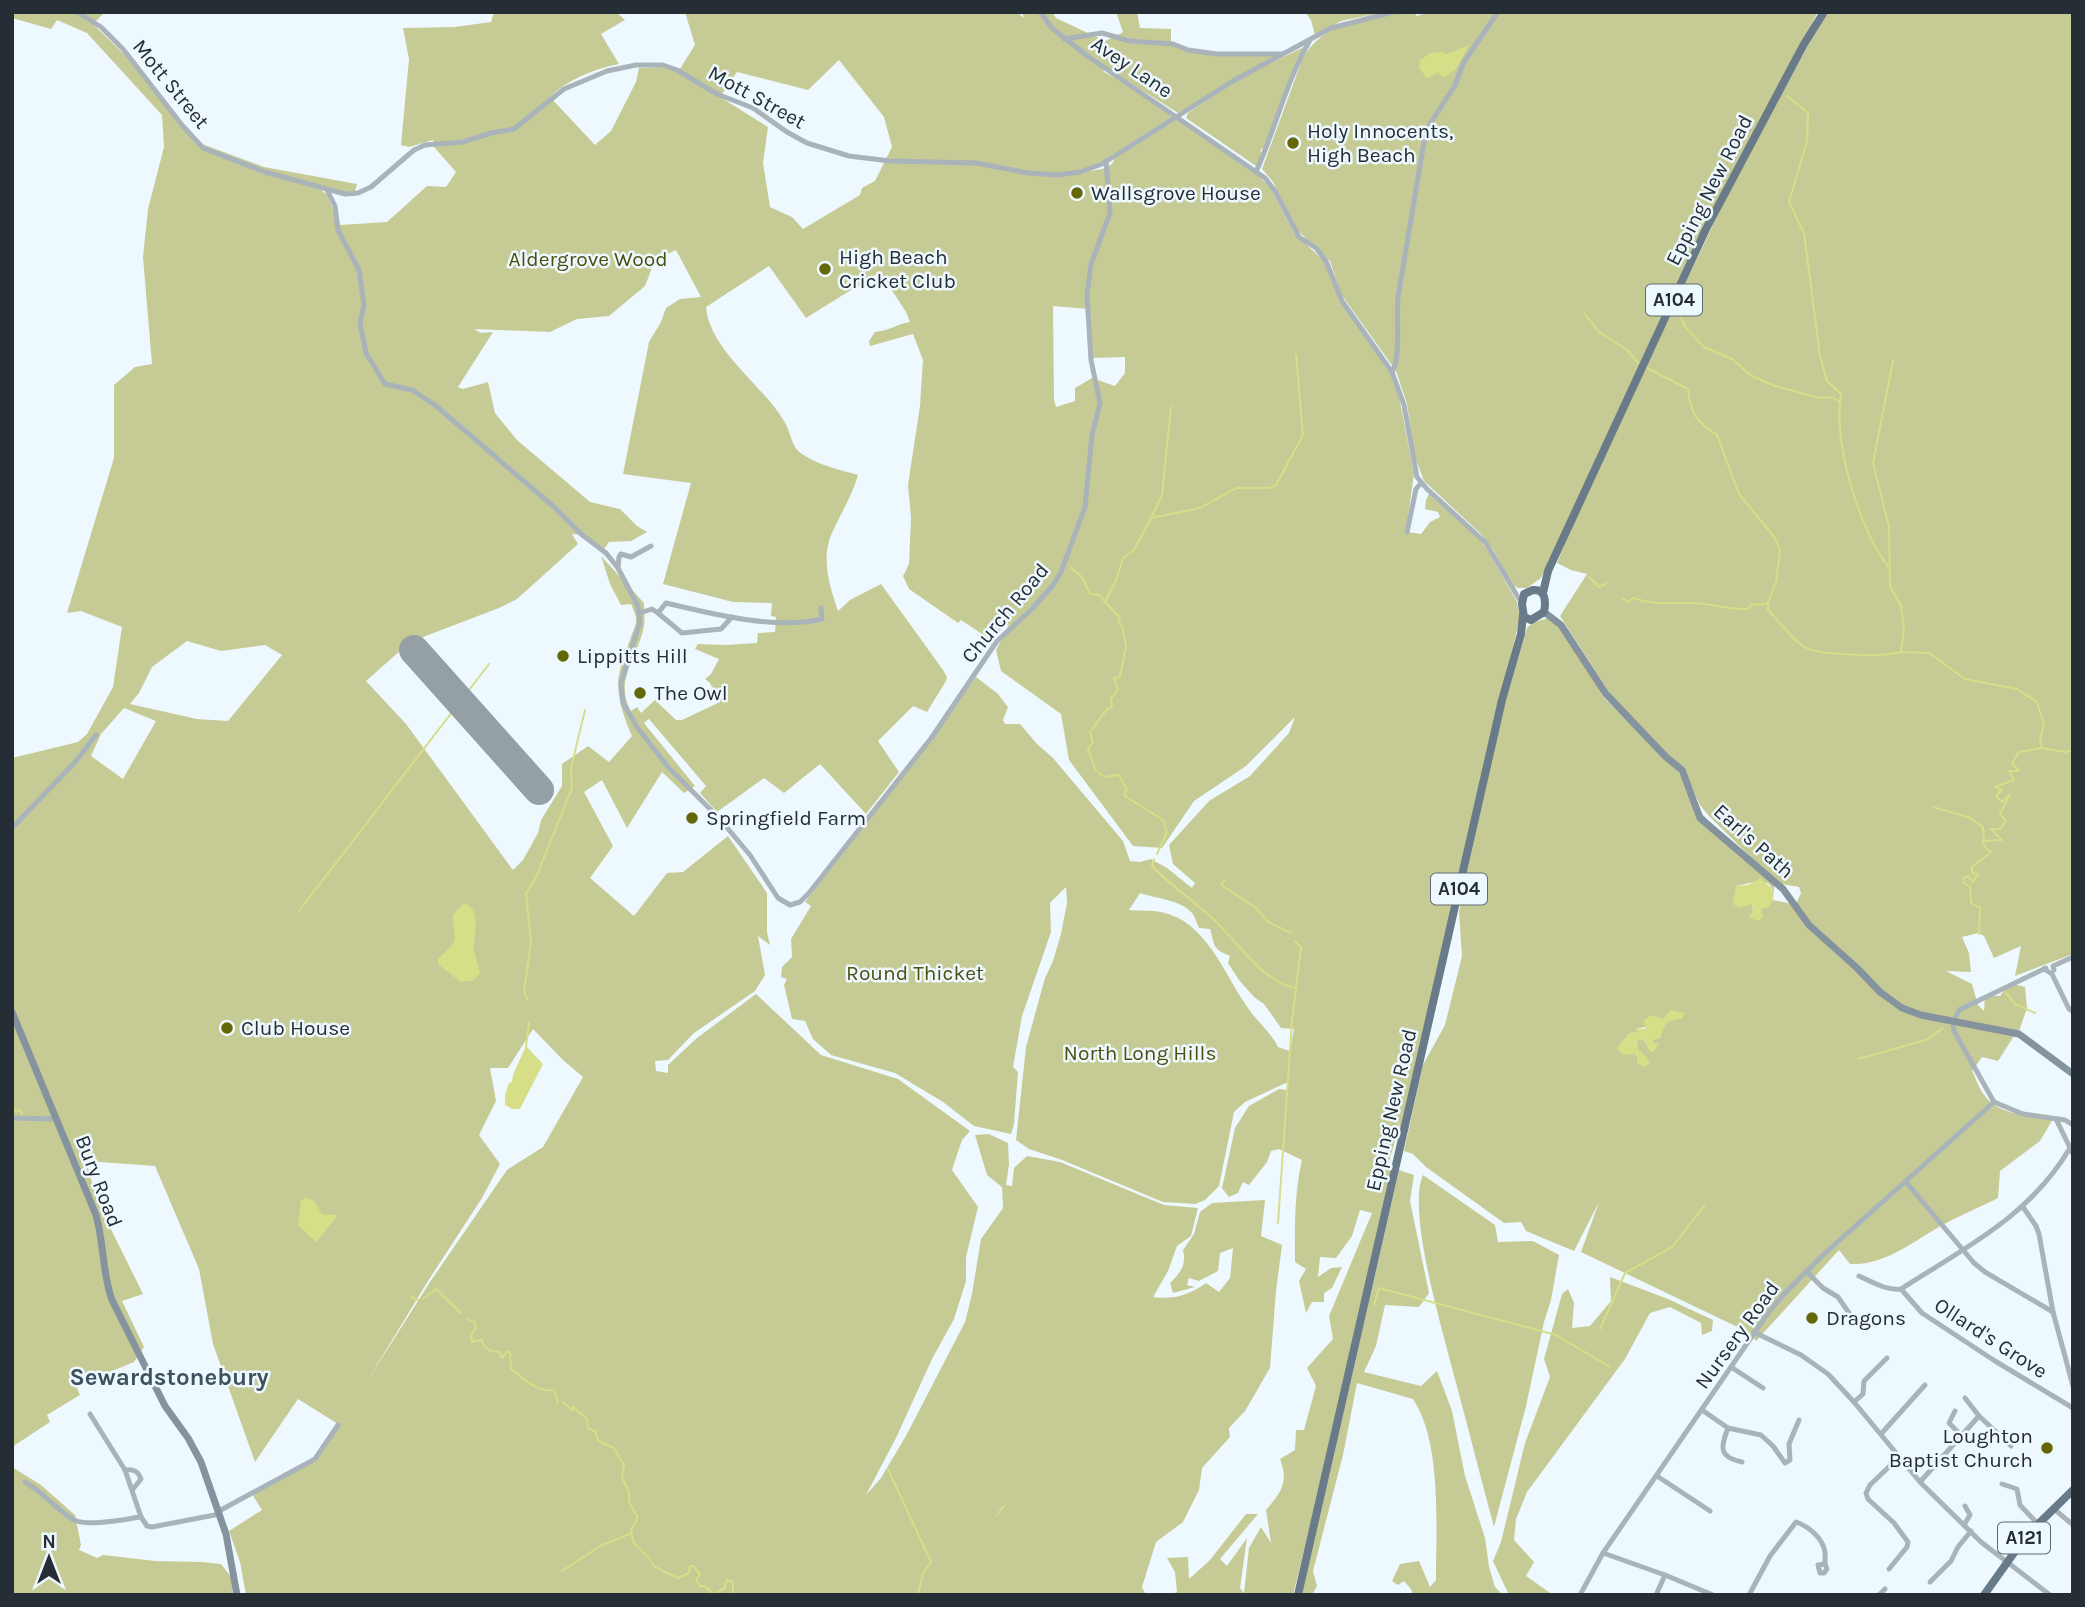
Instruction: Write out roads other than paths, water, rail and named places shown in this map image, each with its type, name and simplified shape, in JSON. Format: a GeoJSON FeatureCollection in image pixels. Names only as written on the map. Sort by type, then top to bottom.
{"type":"FeatureCollection","features":[{"type":"Feature","properties":{"kind":"main road","name":"Epping New Road"},"geometry":{"type":"LineString","coordinates":[[1543,593],[1545,578],[1706,229],[1804,44],[1824,12]]}},
{"type":"Feature","properties":{"kind":"main road","name":"Epping New Road"},"geometry":{"type":"LineString","coordinates":[[1529,592],[1545,578]]}},
{"type":"Feature","properties":{"kind":"main road"},"geometry":{"type":"LineString","coordinates":[[1529,592],[1543,593]]}},
{"type":"Feature","properties":{"kind":"main road","name":"A104"},"geometry":{"type":"LineString","coordinates":[[1523,615],[1521,604],[1529,592]]}},
{"type":"Feature","properties":{"kind":"main road","name":"A104"},"geometry":{"type":"LineString","coordinates":[[1531,620],[1544,612],[1543,593]]}},
{"type":"Feature","properties":{"kind":"main road","name":"Epping New Road"},"geometry":{"type":"LineString","coordinates":[[1298,1595],[1502,700],[1521,634],[1523,615]]}},
{"type":"Feature","properties":{"kind":"main road"},"geometry":{"type":"LineString","coordinates":[[1523,615],[1531,620]]}},
{"type":"Feature","properties":{"kind":"main road","name":"Epping New Road"},"geometry":{"type":"LineString","coordinates":[[1521,634],[1531,620]]}},
{"type":"Feature","properties":{"kind":"main road","name":"A121"},"geometry":{"type":"LineString","coordinates":[[1984,1595],[2036,1523],[2073,1490]]}},
{"type":"Feature","properties":{"kind":"street","name":"Mott Street"},"geometry":{"type":"LineString","coordinates":[[77,12],[101,27],[124,49],[203,148],[265,172],[342,193],[358,193],[371,187],[415,150],[425,145],[463,142],[514,129],[564,89],[607,71],[636,65],[663,65],[677,70],[717,94],[753,108],[807,144],[849,156],[890,161],[976,163],[1027,173],[1057,175],[1080,172],[1107,161],[1233,81],[1331,28],[1393,12]]}},
{"type":"Feature","properties":{"kind":"street","name":"Avey Lane"},"geometry":{"type":"LineString","coordinates":[[1040,12],[1064,39],[1093,61],[1265,178],[1275,191],[1299,237],[1316,248],[1326,261],[1342,301],[1392,372]]}},
{"type":"Feature","properties":{"kind":"street"},"geometry":{"type":"LineString","coordinates":[[1498,12],[1464,62],[1454,87],[1426,130],[1397,306],[1396,364],[1392,372],[1404,405],[1416,473],[1421,483],[1486,543],[1521,604]]}},
{"type":"Feature","properties":{"kind":"street"},"geometry":{"type":"LineString","coordinates":[[1064,39],[1102,33],[1130,41],[1173,44],[1188,50],[1217,54],[1283,54]]}},
{"type":"Feature","properties":{"kind":"street"},"geometry":{"type":"LineString","coordinates":[[1256,172],[1274,132],[1301,55],[1309,42]]}},
{"type":"Feature","properties":{"kind":"street","name":"Church Road"},"geometry":{"type":"LineString","coordinates":[[640,613],[639,627],[628,654],[621,683],[623,703],[637,727],[668,767],[718,817],[750,855],[778,898],[790,905],[798,903],[809,893],[932,737],[997,641],[1032,609],[1054,585],[1061,572],[1086,507],[1092,435],[1100,403],[1091,360],[1087,295],[1091,264],[1110,214],[1107,161]]}},
{"type":"Feature","properties":{"kind":"street"},"geometry":{"type":"LineString","coordinates":[[327,190],[334,204],[338,230],[359,270],[364,305],[360,323],[366,353],[385,384],[412,390],[435,405],[554,507],[618,568],[640,613],[653,609],[682,633],[721,629],[732,617]]}},
{"type":"Feature","properties":{"kind":"street"},"geometry":{"type":"LineString","coordinates":[[334,204],[342,193]]}},
{"type":"Feature","properties":{"kind":"street"},"geometry":{"type":"LineString","coordinates":[[1407,532],[1416,489],[1421,483]]}},
{"type":"Feature","properties":{"kind":"street"},"geometry":{"type":"LineString","coordinates":[[618,568],[621,554],[631,556],[651,546]]}},
{"type":"Feature","properties":{"kind":"street"},"geometry":{"type":"LineString","coordinates":[[1514,592],[1529,592]]}},
{"type":"Feature","properties":{"kind":"street"},"geometry":{"type":"LineString","coordinates":[[658,612],[666,603],[732,617],[812,621],[822,619],[821,608]]}},
{"type":"Feature","properties":{"kind":"street","name":"Earl's Path"},"geometry":{"type":"LineString","coordinates":[[1544,612],[1561,625],[1606,694],[1666,757],[1682,770],[1700,818],[1783,889],[1822,939],[1850,961],[1891,1001],[1910,1012],[1953,1023],[2019,1034],[2073,1074]]}},
{"type":"Feature","properties":{"kind":"street"},"geometry":{"type":"LineString","coordinates":[[12,828],[76,761],[96,735]]}},
{"type":"Feature","properties":{"kind":"street"},"geometry":{"type":"LineString","coordinates":[[2073,957],[1959,1010],[1953,1023],[1956,1037],[1994,1102],[2023,1114],[2065,1120],[2073,1125]]}},
{"type":"Feature","properties":{"kind":"street"},"geometry":{"type":"LineString","coordinates":[[2050,967],[2069,1009],[2073,1012]]}},
{"type":"Feature","properties":{"kind":"street","name":"Bury Road"},"geometry":{"type":"LineString","coordinates":[[12,1012],[100,1230],[106,1281],[114,1304],[147,1365],[165,1406],[195,1450],[219,1512],[231,1557],[237,1595]]}},
{"type":"Feature","properties":{"kind":"street","name":"Nursery Road"},"geometry":{"type":"LineString","coordinates":[[1580,1595],[1603,1553],[1768,1312],[1806,1271],[1994,1102]]}},
{"type":"Feature","properties":{"kind":"street"},"geometry":{"type":"LineString","coordinates":[[12,1118],[56,1119]]}},
{"type":"Feature","properties":{"kind":"street"},"geometry":{"type":"LineString","coordinates":[[1859,1276],[1882,1286],[1901,1289],[1990,1233],[2023,1207],[2045,1186],[2071,1151],[2056,1119]]}},
{"type":"Feature","properties":{"kind":"street"},"geometry":{"type":"LineString","coordinates":[[1906,1182],[1962,1250],[1985,1272],[2053,1312]]}},
{"type":"Feature","properties":{"kind":"street"},"geometry":{"type":"LineString","coordinates":[[2023,1207],[2039,1234],[2053,1312],[2073,1386]]}},
{"type":"Feature","properties":{"kind":"street"},"geometry":{"type":"LineString","coordinates":[[1806,1271],[1823,1288],[1838,1297],[1849,1313]]}},
{"type":"Feature","properties":{"kind":"street","name":"Ollard's Grove"},"geometry":{"type":"LineString","coordinates":[[1901,1289],[1922,1313],[2073,1408]]}},
{"type":"Feature","properties":{"kind":"street"},"geometry":{"type":"LineString","coordinates":[[1755,1332],[1812,1362],[1828,1374],[1920,1482],[1964,1525],[2050,1595]]}},
{"type":"Feature","properties":{"kind":"street"},"geometry":{"type":"LineString","coordinates":[[1854,1402],[1863,1394],[1864,1381],[1887,1358]]}},
{"type":"Feature","properties":{"kind":"street"},"geometry":{"type":"LineString","coordinates":[[1731,1367],[1763,1388]]}},
{"type":"Feature","properties":{"kind":"street"},"geometry":{"type":"LineString","coordinates":[[1881,1434],[1922,1386]]}},
{"type":"Feature","properties":{"kind":"street"},"geometry":{"type":"LineString","coordinates":[[1965,1398],[1979,1416],[2011,1446]]}},
{"type":"Feature","properties":{"kind":"street"},"geometry":{"type":"LineString","coordinates":[[1702,1410],[1728,1429],[1761,1436],[1776,1450],[1781,1460],[1787,1463],[1791,1458],[1789,1444],[1799,1420]]}},
{"type":"Feature","properties":{"kind":"street"},"geometry":{"type":"LineString","coordinates":[[1955,1411],[1949,1423],[1962,1436]]}},
{"type":"Feature","properties":{"kind":"street"},"geometry":{"type":"LineString","coordinates":[[90,1414],[125,1470],[142,1517],[147,1526],[152,1527],[219,1512],[315,1459],[338,1425]]}},
{"type":"Feature","properties":{"kind":"street"},"geometry":{"type":"LineString","coordinates":[[1920,1482],[1979,1416]]}},
{"type":"Feature","properties":{"kind":"street"},"geometry":{"type":"LineString","coordinates":[[1728,1429],[1721,1444],[1723,1451],[1731,1460],[1742,1462]]}},
{"type":"Feature","properties":{"kind":"street"},"geometry":{"type":"LineString","coordinates":[[1776,1450],[1789,1444]]}},
{"type":"Feature","properties":{"kind":"street"},"geometry":{"type":"LineString","coordinates":[[1889,1569],[1908,1542],[1894,1522],[1868,1499],[1866,1493],[1870,1485],[1898,1458]]}},
{"type":"Feature","properties":{"kind":"street"},"geometry":{"type":"LineString","coordinates":[[125,1470],[133,1469],[139,1474],[141,1479],[133,1489]]}},
{"type":"Feature","properties":{"kind":"street"},"geometry":{"type":"LineString","coordinates":[[1657,1476],[1710,1511]]}},
{"type":"Feature","properties":{"kind":"street"},"geometry":{"type":"LineString","coordinates":[[25,1482],[42,1492],[75,1521],[104,1522],[142,1517]]}},
{"type":"Feature","properties":{"kind":"street"},"geometry":{"type":"LineString","coordinates":[[2001,1484],[2017,1489],[2020,1504],[2036,1523]]}},
{"type":"Feature","properties":{"kind":"street"},"geometry":{"type":"LineString","coordinates":[[1964,1525],[1970,1515],[1965,1506]]}},
{"type":"Feature","properties":{"kind":"street"},"geometry":{"type":"LineString","coordinates":[[2053,1508],[2073,1525]]}},
{"type":"Feature","properties":{"kind":"street"},"geometry":{"type":"LineString","coordinates":[[1749,1595],[1770,1556],[1796,1522],[1810,1529],[1823,1545],[1824,1564]]}},
{"type":"Feature","properties":{"kind":"street"},"geometry":{"type":"LineString","coordinates":[[1930,1582],[1951,1561],[1971,1531]]}},
{"type":"Feature","properties":{"kind":"street"},"geometry":{"type":"LineString","coordinates":[[1603,1553],[1713,1595]]}},
{"type":"Feature","properties":{"kind":"street"},"geometry":{"type":"LineString","coordinates":[[1656,1595],[1665,1575]]}},
{"type":"Feature","properties":{"kind":"street"},"geometry":{"type":"LineString","coordinates":[[1879,1595],[1885,1589]]}},
{"type":"Feature","properties":{"kind":"waterway"},"geometry":{"type":"LineString","coordinates":[[1787,96],[1808,113],[1807,141],[1789,202],[1804,233],[1820,356],[1827,381],[1841,394],[1841,436],[1859,510],[1879,553],[1890,569]]}},
{"type":"Feature","properties":{"kind":"waterway"},"geometry":{"type":"LineString","coordinates":[[1678,310],[1685,327],[1704,347],[1732,359],[1750,375],[1775,386],[1819,398],[1832,397],[1840,402]]}},
{"type":"Feature","properties":{"kind":"waterway"},"geometry":{"type":"LineString","coordinates":[[1584,313],[1599,332],[1627,350],[1639,364]]}},
{"type":"Feature","properties":{"kind":"waterway"},"geometry":{"type":"LineString","coordinates":[[1129,554],[1134,550],[1151,518],[1200,508],[1236,488],[1269,488],[1276,485],[1303,435],[1296,355]]}},
{"type":"Feature","properties":{"kind":"waterway"},"geometry":{"type":"LineString","coordinates":[[1893,361],[1873,463],[1889,527],[1890,586],[1901,606],[1904,628],[1901,652],[1929,653],[1965,679],[2017,689],[2037,702],[2044,725],[2040,739],[2042,748]]}},
{"type":"Feature","properties":{"kind":"waterway"},"geometry":{"type":"LineString","coordinates":[[1647,368],[1688,389],[1696,416],[1717,435],[1739,494],[1775,538],[1780,550],[1776,582],[1768,610],[1794,638],[1810,649],[1851,655],[1901,652]]}},
{"type":"Feature","properties":{"kind":"waterway"},"geometry":{"type":"LineString","coordinates":[[1151,518],[1162,495],[1171,407]]}},
{"type":"Feature","properties":{"kind":"waterway"},"geometry":{"type":"LineString","coordinates":[[1126,646],[1122,626],[1118,622],[1120,618],[1105,602],[1123,558],[1127,555]]}},
{"type":"Feature","properties":{"kind":"waterway"},"geometry":{"type":"LineString","coordinates":[[1071,568],[1082,577],[1090,594],[1100,595],[1104,601]]}},
{"type":"Feature","properties":{"kind":"waterway"},"geometry":{"type":"LineString","coordinates":[[1589,577],[1599,587],[1606,583],[1605,585]]}},
{"type":"Feature","properties":{"kind":"waterway"},"geometry":{"type":"LineString","coordinates":[[1623,599],[1628,602],[1633,598],[1651,602],[1695,603],[1742,609],[1748,609],[1752,604],[1768,603]]}},
{"type":"Feature","properties":{"kind":"waterway"},"geometry":{"type":"LineString","coordinates":[[1096,771],[1088,750],[1093,742],[1090,732],[1107,709],[1112,707],[1111,699],[1118,689],[1114,679],[1120,676],[1126,647]]}},
{"type":"Feature","properties":{"kind":"waterway"},"geometry":{"type":"LineString","coordinates":[[299,911],[489,664]]}},
{"type":"Feature","properties":{"kind":"waterway"},"geometry":{"type":"LineString","coordinates":[[528,1000],[524,992],[531,942],[526,894],[537,875],[572,788],[571,768],[585,710]]}},
{"type":"Feature","properties":{"kind":"waterway"},"geometry":{"type":"LineString","coordinates":[[1979,934],[1980,908],[1971,903],[1970,887],[1964,883],[1964,878],[1968,876],[1973,882],[1978,874],[1972,873],[1972,867],[1991,851],[1987,850],[1982,841],[2002,840],[1991,829],[2000,829],[2006,821],[2000,814],[2010,794],[2002,802],[1996,796],[2002,790],[1995,787],[2014,780],[2009,771],[2019,771],[2012,763],[2019,752],[2042,748],[2065,752],[2073,750]]}},
{"type":"Feature","properties":{"kind":"waterway"},"geometry":{"type":"LineString","coordinates":[[1105,777],[1119,775],[1127,790],[1125,796],[1163,820],[1167,832],[1157,854]]}},
{"type":"Feature","properties":{"kind":"waterway"},"geometry":{"type":"LineString","coordinates":[[1933,807],[1971,818],[1983,827],[1984,840]]}},
{"type":"Feature","properties":{"kind":"waterway"},"geometry":{"type":"LineString","coordinates":[[1154,859],[1152,866],[1214,920],[1261,970],[1296,988]]}},
{"type":"Feature","properties":{"kind":"waterway"},"geometry":{"type":"LineString","coordinates":[[1225,880],[1221,885],[1256,908],[1268,922],[1291,933]]}},
{"type":"Feature","properties":{"kind":"waterway"},"geometry":{"type":"LineString","coordinates":[[1278,1223],[1292,1021],[1301,947],[1295,941]]}},
{"type":"Feature","properties":{"kind":"waterway"},"geometry":{"type":"LineString","coordinates":[[2005,992],[2015,1004],[2035,1013]]}},
{"type":"Feature","properties":{"kind":"waterway"},"geometry":{"type":"LineString","coordinates":[[526,1046],[529,1023]]}},
{"type":"Feature","properties":{"kind":"waterway"},"geometry":{"type":"LineString","coordinates":[[1858,1059],[1926,1040],[1943,1028]]}},
{"type":"Feature","properties":{"kind":"waterway"},"geometry":{"type":"LineString","coordinates":[[12,1110],[21,1111],[22,1115]]}},
{"type":"Feature","properties":{"kind":"waterway"},"geometry":{"type":"LineString","coordinates":[[1600,1329],[1625,1273],[1672,1247],[1705,1205]]}},
{"type":"Feature","properties":{"kind":"waterway"},"geometry":{"type":"LineString","coordinates":[[1374,1305],[1379,1288],[1556,1335],[1610,1367]]}},
{"type":"Feature","properties":{"kind":"waterway"},"geometry":{"type":"LineString","coordinates":[[423,1299],[436,1289],[461,1313]]}},
{"type":"Feature","properties":{"kind":"waterway"},"geometry":{"type":"LineString","coordinates":[[411,1297],[418,1300]]}},
{"type":"Feature","properties":{"kind":"waterway"},"geometry":{"type":"LineString","coordinates":[[468,1319],[475,1323],[476,1327],[471,1336],[472,1342],[482,1340],[483,1345],[490,1351],[499,1352],[502,1358],[510,1352],[511,1369],[537,1387],[554,1390],[558,1403]]}},
{"type":"Feature","properties":{"kind":"waterway"},"geometry":{"type":"LineString","coordinates":[[563,1402],[587,1419],[588,1428],[596,1432],[598,1441],[614,1448],[624,1465],[622,1477],[629,1492],[629,1502],[637,1516],[631,1529],[633,1542],[651,1560]]}},
{"type":"Feature","properties":{"kind":"waterway"},"geometry":{"type":"LineString","coordinates":[[888,1469],[931,1562],[923,1573],[918,1595]]}},
{"type":"Feature","properties":{"kind":"waterway"},"geometry":{"type":"LineString","coordinates":[[997,1515],[1004,1506]]}},
{"type":"Feature","properties":{"kind":"waterway"},"geometry":{"type":"LineString","coordinates":[[562,1571],[602,1545],[630,1534]]}},
{"type":"Feature","properties":{"kind":"waterway"},"geometry":{"type":"LineString","coordinates":[[652,1563],[678,1578],[689,1573],[690,1566],[693,1566],[700,1574],[696,1580],[700,1586],[705,1586],[714,1595]]}},
{"type":"Feature","properties":{"kind":"waterway"},"geometry":{"type":"LineString","coordinates":[[716,1595],[724,1589],[727,1580],[733,1582],[733,1595]]}},
{"type":"Feature","properties":{"kind":"place","name":"Holy Innocents, High Beach"},"geometry":{"type":"Point","coordinates":[1293,143]}},
{"type":"Feature","properties":{"kind":"place","name":"Wallsgrove House"},"geometry":{"type":"Point","coordinates":[1077,193]}},
{"type":"Feature","properties":{"kind":"place","name":"High Beach Cricket Club"},"geometry":{"type":"Point","coordinates":[825,269]}},
{"type":"Feature","properties":{"kind":"place","name":"Lippitts Hill"},"geometry":{"type":"Point","coordinates":[563,656]}},
{"type":"Feature","properties":{"kind":"place","name":"The Owl"},"geometry":{"type":"Point","coordinates":[640,693]}},
{"type":"Feature","properties":{"kind":"place","name":"Springfield Farm"},"geometry":{"type":"Point","coordinates":[692,818]}},
{"type":"Feature","properties":{"kind":"place","name":"Club House"},"geometry":{"type":"Point","coordinates":[227,1028]}},
{"type":"Feature","properties":{"kind":"place","name":"Dragons"},"geometry":{"type":"Point","coordinates":[1812,1318]}},
{"type":"Feature","properties":{"kind":"place","name":"Loughton Baptist Church"},"geometry":{"type":"Point","coordinates":[2047,1448]}},
{"type":"Feature","properties":{"kind":"district","name":"Sewardstonebury"},"geometry":{"type":"Point","coordinates":[169,1377]}},
{"type":"Feature","properties":{"kind":"park label","name":"Aldergrove Wood"},"geometry":{"type":"Point","coordinates":[588,259]}},
{"type":"Feature","properties":{"kind":"park label","name":"Round Thicket"},"geometry":{"type":"Point","coordinates":[915,973]}},
{"type":"Feature","properties":{"kind":"park label","name":"North Long Hills"},"geometry":{"type":"Point","coordinates":[1140,1053]}}]}
